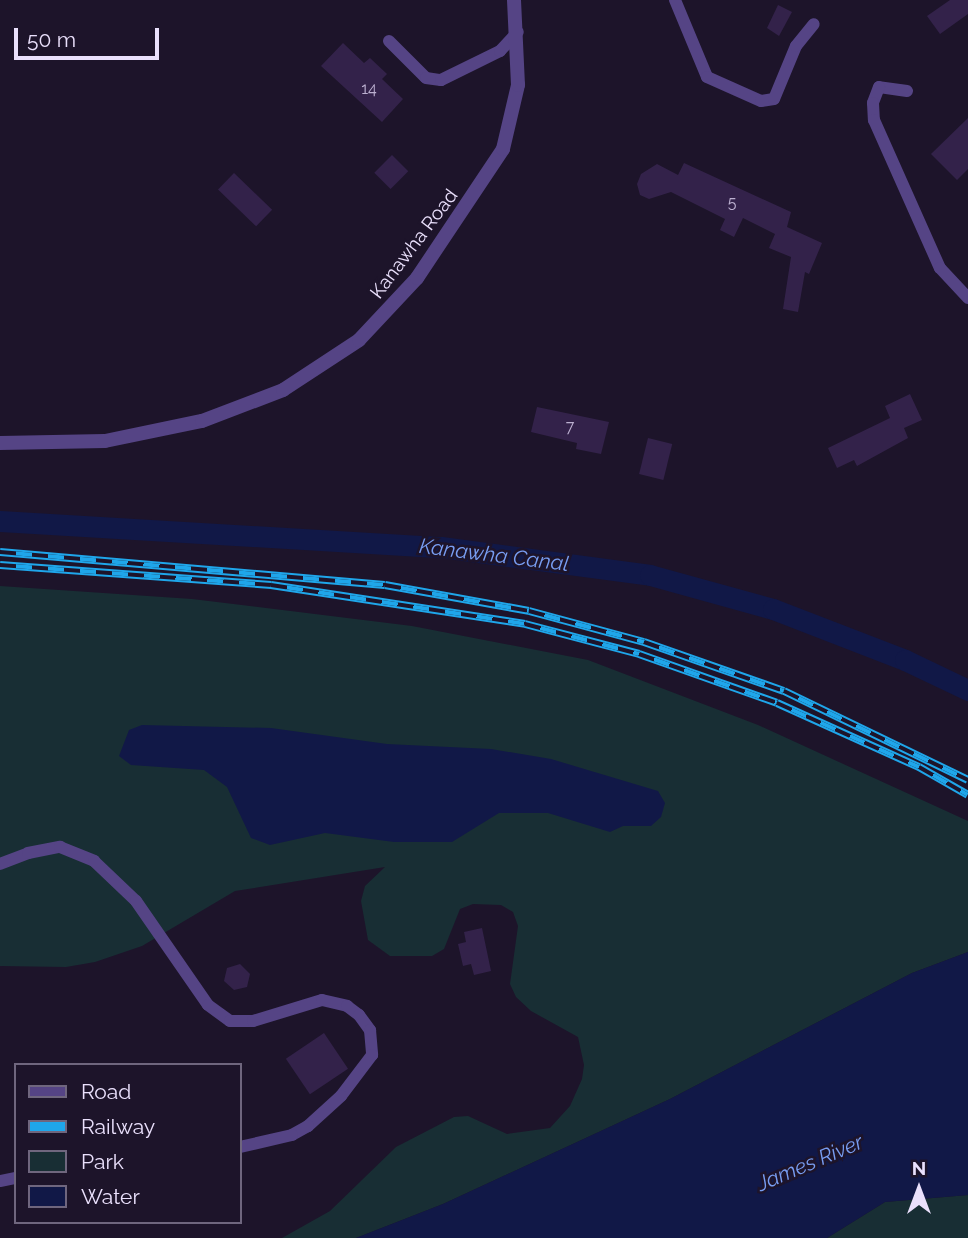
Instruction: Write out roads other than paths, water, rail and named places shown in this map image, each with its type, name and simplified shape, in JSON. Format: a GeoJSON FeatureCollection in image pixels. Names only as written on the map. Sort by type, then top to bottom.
{"type":"FeatureCollection","features":[{"type":"Feature","properties":{"kind":"street","name":"Kanawha Road"},"geometry":{"type":"LineString","coordinates":[[0,443],[105,440],[202,421],[283,390],[335,359],[417,278],[489,176],[513,120],[518,32],[514,0]]}},
{"type":"Feature","properties":{"kind":"lane"},"geometry":{"type":"LineString","coordinates":[[675,0],[707,77],[761,101],[774,99],[796,46],[814,24]]}},
{"type":"Feature","properties":{"kind":"lane"},"geometry":{"type":"LineString","coordinates":[[388,41],[426,78],[441,80],[500,51],[518,32]]}},
{"type":"Feature","properties":{"kind":"lane"},"geometry":{"type":"LineString","coordinates":[[907,91],[879,87],[873,103],[874,120],[940,268],[968,298]]}},
{"type":"Feature","properties":{"kind":"lane"},"geometry":{"type":"LineString","coordinates":[[0,864],[28,853],[60,848],[94,861],[136,901],[208,1004],[230,1021],[254,1021],[322,1000],[347,1006],[359,1015],[370,1030],[372,1055],[341,1096],[308,1126],[292,1135],[242,1147]]}},
{"type":"Feature","properties":{"kind":"water"},"geometry":{"type":"Polygon","coordinates":[[[142,725],[271,728],[387,744],[491,749],[551,759],[658,791],[665,803],[661,817],[651,826],[623,826],[610,832],[548,813],[499,813],[452,842],[394,842],[325,833],[270,845],[251,838],[227,787],[204,770],[131,765],[119,756],[129,730],[142,725]]]}},
{"type":"Feature","properties":{"kind":"water","name":"James River"},"geometry":{"type":"Polygon","coordinates":[[[968,952],[968,1195],[885,1202],[827,1238],[356,1238],[443,1204],[670,1099],[912,973],[968,952]]]}},
{"type":"Feature","properties":{"kind":"waterway","name":"Kanawha Canal"},"geometry":{"type":"LineString","coordinates":[[0,521],[441,547],[650,575],[773,609],[905,660],[968,690]]}},
{"type":"Feature","properties":{"kind":"railway"},"geometry":{"type":"LineString","coordinates":[[0,552],[385,585],[529,611],[644,642],[784,691],[968,780]]}},
{"type":"Feature","properties":{"kind":"railway"},"geometry":{"type":"LineString","coordinates":[[0,565],[271,585],[525,624],[639,654],[777,703],[919,767],[968,795]]}}]}
